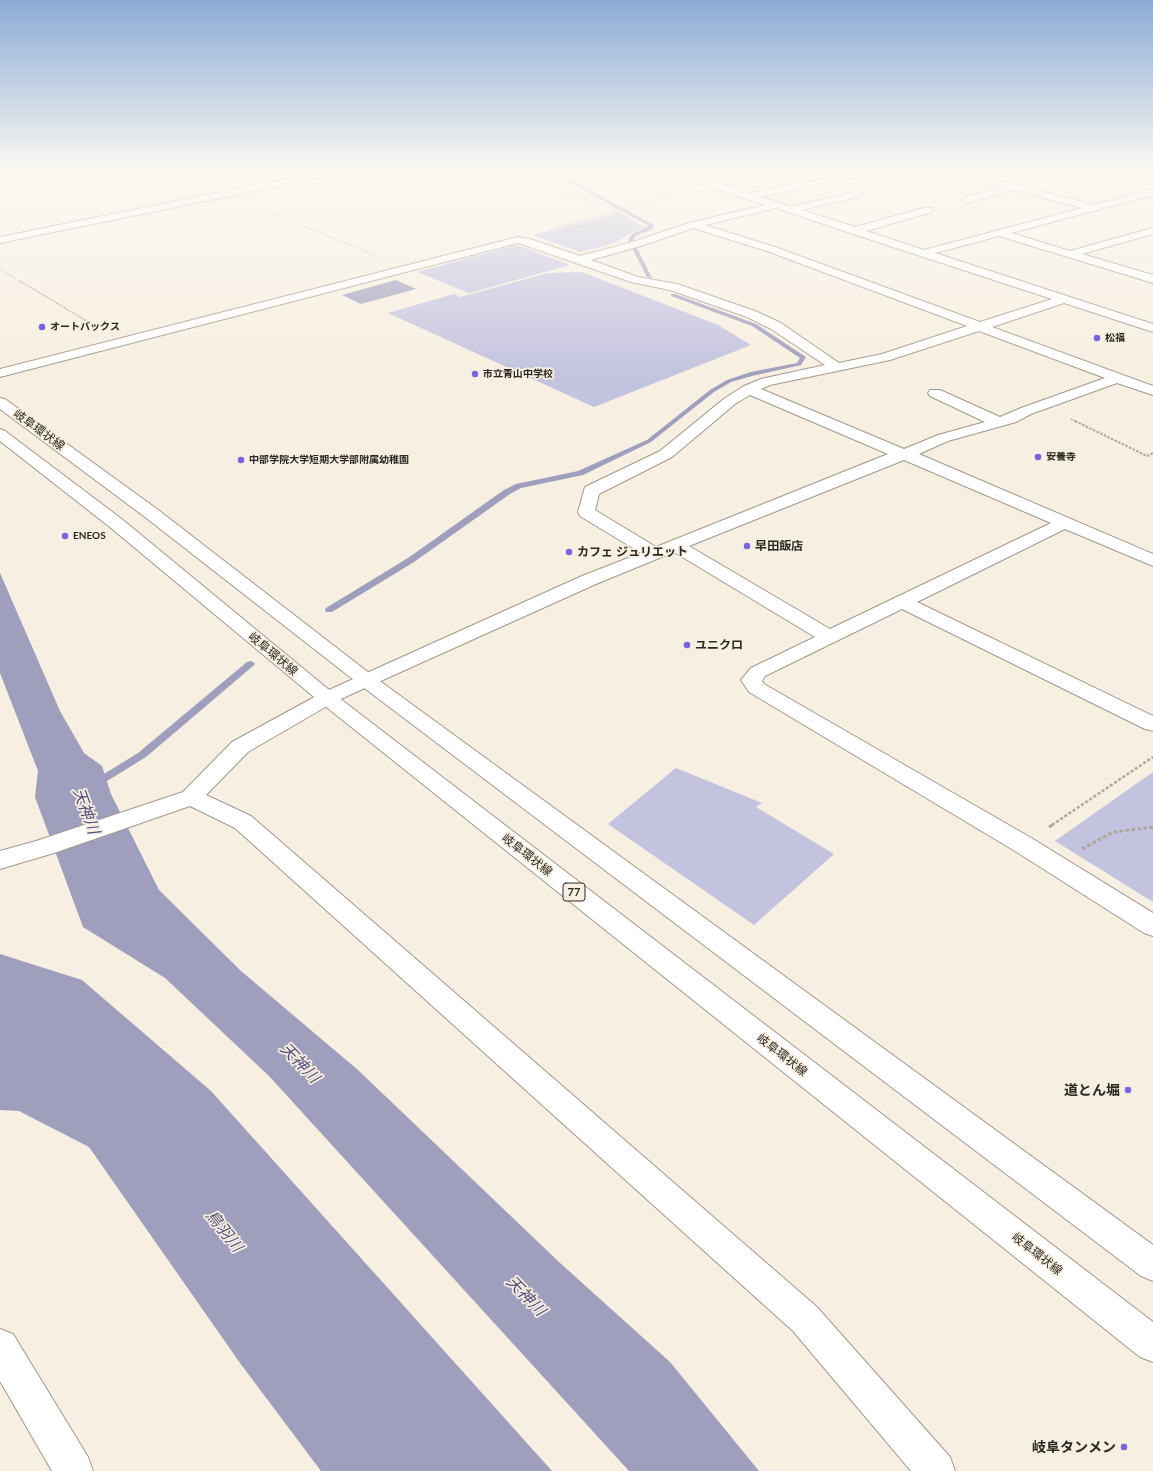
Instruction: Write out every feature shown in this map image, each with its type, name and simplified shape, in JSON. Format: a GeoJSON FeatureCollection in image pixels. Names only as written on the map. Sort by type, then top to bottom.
{"type":"FeatureCollection","features":[{"type":"Feature","properties":{"kind":"street"},"geometry":{"type":"LineString","coordinates":[[0,373],[518,240],[526,241],[635,280],[673,287],[751,314],[776,326],[838,368]]}},
{"type":"Feature","properties":{"kind":"street"},"geometry":{"type":"LineString","coordinates":[[579,260],[650,240]]}},
{"type":"Feature","properties":{"kind":"street"},"geometry":{"type":"LineString","coordinates":[[741,240],[771,249],[1153,391]]}},
{"type":"Feature","properties":{"kind":"street"},"geometry":{"type":"LineString","coordinates":[[882,240],[1153,328]]}},
{"type":"Feature","properties":{"kind":"street"},"geometry":{"type":"LineString","coordinates":[[924,253],[975,240]]}},
{"type":"Feature","properties":{"kind":"street"},"geometry":{"type":"LineString","coordinates":[[1022,240],[1153,279]]}},
{"type":"Feature","properties":{"kind":"street"},"geometry":{"type":"LineString","coordinates":[[1070,254],[1120,240]]}},
{"type":"Feature","properties":{"kind":"street"},"geometry":{"type":"LineString","coordinates":[[655,554],[586,512],[591,491],[666,454],[719,409],[749,389],[766,382],[885,357],[1064,299]]}},
{"type":"Feature","properties":{"kind":"street"},"geometry":{"type":"LineString","coordinates":[[0,860],[45,847],[191,797],[240,747],[327,698],[590,580],[894,456],[904,455],[943,438],[998,422],[1117,378]]}},
{"type":"Feature","properties":{"kind":"street"},"geometry":{"type":"LineString","coordinates":[[749,389],[904,455],[915,458],[1153,562]]}},
{"type":"Feature","properties":{"kind":"street"},"geometry":{"type":"LineString","coordinates":[[935,393],[998,422]]}},
{"type":"Feature","properties":{"kind":"street","name":"岐阜環状線"},"geometry":{"type":"LineString","coordinates":[[0,402],[152,513],[366,680],[1153,1265]]}},
{"type":"Feature","properties":{"kind":"street","name":"岐阜環状線"},"geometry":{"type":"LineString","coordinates":[[0,434],[117,524],[327,698],[1153,1344]]}},
{"type":"Feature","properties":{"kind":"street"},"geometry":{"type":"LineString","coordinates":[[1064,522],[758,672],[751,680],[756,688],[1024,845],[1153,926]]}},
{"type":"Feature","properties":{"kind":"street"},"geometry":{"type":"LineString","coordinates":[[674,546],[829,637]]}},
{"type":"Feature","properties":{"kind":"street"},"geometry":{"type":"LineString","coordinates":[[902,602],[1153,724]]}},
{"type":"Feature","properties":{"kind":"street"},"geometry":{"type":"LineString","coordinates":[[191,797],[243,822],[805,1319],[936,1471]]}},
{"type":"Feature","properties":{"kind":"street"},"geometry":{"type":"LineString","coordinates":[[0,1347],[74,1471]]}},
{"type":"Feature","properties":{"kind":"path"},"geometry":{"type":"LineString","coordinates":[[337,240],[408,268]]}},
{"type":"Feature","properties":{"kind":"path"},"geometry":{"type":"LineString","coordinates":[[0,269],[121,342]]}},
{"type":"Feature","properties":{"kind":"path"},"geometry":{"type":"LineString","coordinates":[[1044,405],[1147,456],[1153,453]]}},
{"type":"Feature","properties":{"kind":"path"},"geometry":{"type":"LineString","coordinates":[[1024,845],[1153,757]]}},
{"type":"Feature","properties":{"kind":"path"},"geometry":{"type":"LineString","coordinates":[[1078,852],[1114,832],[1153,827]]}},
{"type":"Feature","properties":{"kind":"shaded area"},"geometry":{"type":"Polygon","coordinates":[[[545,240],[620,240],[617,242],[581,252],[545,240]]]}},
{"type":"Feature","properties":{"kind":"shaded area"},"geometry":{"type":"Polygon","coordinates":[[[517,245],[570,265],[469,293],[417,272],[517,245]]]}},
{"type":"Feature","properties":{"kind":"shaded area"},"geometry":{"type":"Polygon","coordinates":[[[582,272],[718,325],[751,345],[594,407],[388,313],[454,294],[460,297],[548,273],[582,272]]]}},
{"type":"Feature","properties":{"kind":"shaded area"},"geometry":{"type":"Polygon","coordinates":[[[676,768],[762,803],[756,807],[834,854],[754,925],[608,824],[676,768]]]}},
{"type":"Feature","properties":{"kind":"shaded area"},"geometry":{"type":"Polygon","coordinates":[[[1153,772],[1153,902],[1055,841],[1153,772]]]}},
{"type":"Feature","properties":{"kind":"water"},"geometry":{"type":"Polygon","coordinates":[[[396,280],[416,289],[361,304],[342,295],[396,280]]]}},
{"type":"Feature","properties":{"kind":"water","name":"天神川"},"geometry":{"type":"Polygon","coordinates":[[[0,573],[60,711],[84,753],[102,766],[111,794],[159,890],[241,971],[358,1070],[559,1262],[670,1362],[759,1471],[629,1471],[269,1076],[165,978],[83,927],[35,797],[38,771],[0,673],[0,573]]]}},
{"type":"Feature","properties":{"kind":"water","name":"鳥羽川"},"geometry":{"type":"Polygon","coordinates":[[[0,954],[82,980],[211,1091],[552,1471],[321,1471],[240,1363],[89,1147],[19,1111],[0,1110],[0,954]]]}},
{"type":"Feature","properties":{"kind":"waterway"},"geometry":{"type":"LineString","coordinates":[[630,240],[650,277]]}},
{"type":"Feature","properties":{"kind":"waterway"},"geometry":{"type":"LineString","coordinates":[[329,610],[411,560],[507,492],[519,486],[580,473],[649,441],[712,391],[729,381],[751,374],[799,364],[803,357],[754,325],[673,295]]}},
{"type":"Feature","properties":{"kind":"waterway","name":"天神川"},"geometry":{"type":"LineString","coordinates":[[95,784],[142,755],[250,664]]}},
{"type":"Feature","properties":{"kind":"place","name":"オートバックス"},"geometry":{"type":"Point","coordinates":[42,327]}},
{"type":"Feature","properties":{"kind":"place","name":"松福"},"geometry":{"type":"Point","coordinates":[1097,338]}},
{"type":"Feature","properties":{"kind":"place","name":"市立青山中学校"},"geometry":{"type":"Point","coordinates":[475,374]}},
{"type":"Feature","properties":{"kind":"place","name":"安養寺"},"geometry":{"type":"Point","coordinates":[1038,457]}},
{"type":"Feature","properties":{"kind":"place","name":"中部学院大学短期大学部附属幼稚園"},"geometry":{"type":"Point","coordinates":[241,460]}},
{"type":"Feature","properties":{"kind":"place","name":"ENEOS"},"geometry":{"type":"Point","coordinates":[65,536]}},
{"type":"Feature","properties":{"kind":"place","name":"早田飯店"},"geometry":{"type":"Point","coordinates":[747,546]}},
{"type":"Feature","properties":{"kind":"place","name":"カフェ ジュリエット"},"geometry":{"type":"Point","coordinates":[569,552]}},
{"type":"Feature","properties":{"kind":"place","name":"ユニクロ"},"geometry":{"type":"Point","coordinates":[687,645]}},
{"type":"Feature","properties":{"kind":"place","name":"道とん堀"},"geometry":{"type":"Point","coordinates":[1128,1090]}},
{"type":"Feature","properties":{"kind":"place","name":"岐阜タンメン"},"geometry":{"type":"Point","coordinates":[1124,1447]}}]}
